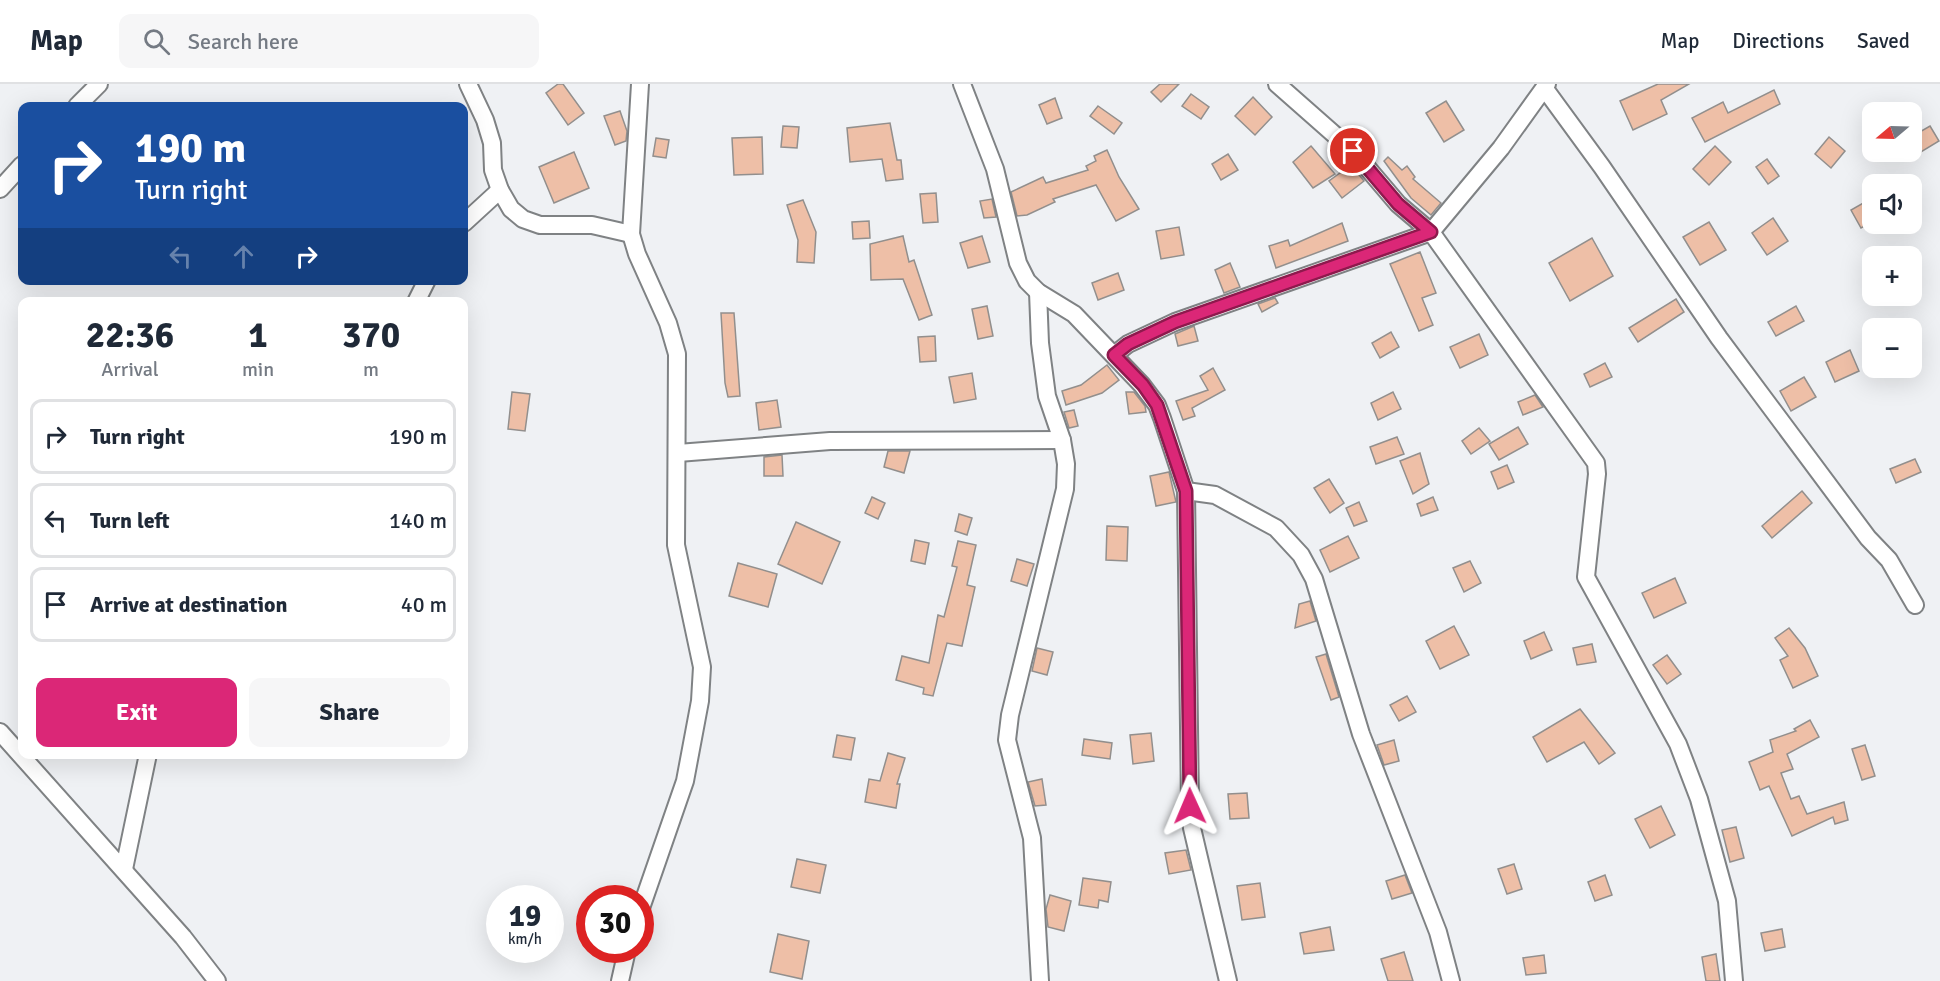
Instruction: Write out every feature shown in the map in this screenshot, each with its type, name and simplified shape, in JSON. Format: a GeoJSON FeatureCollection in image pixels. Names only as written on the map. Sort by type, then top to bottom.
{"type":"FeatureCollection","features":[{"type":"Feature","properties":{"kind":"street"},"geometry":{"type":"LineString","coordinates":[[81,102],[99,84]]}},
{"type":"Feature","properties":{"kind":"street"},"geometry":{"type":"LineString","coordinates":[[468,84],[485,120],[492,143],[493,170],[500,190],[511,209],[523,219],[540,225],[592,225],[631,234]]}},
{"type":"Feature","properties":{"kind":"street"},"geometry":{"type":"LineString","coordinates":[[640,84],[631,234],[637,254],[668,323],[677,354],[676,545],[702,667],[700,701],[686,781],[649,885]]}},
{"type":"Feature","properties":{"kind":"street"},"geometry":{"type":"LineString","coordinates":[[962,84],[995,169],[1018,263],[1027,280],[1038,292],[1074,314],[1143,385],[1157,405],[1186,491],[1191,817],[1228,981]]}},
{"type":"Feature","properties":{"kind":"street"},"geometry":{"type":"LineString","coordinates":[[1277,84],[1353,151],[1398,204],[1431,232],[1596,463],[1597,474],[1586,577],[1678,744],[1699,799],[1726,901],[1734,981]]}},
{"type":"Feature","properties":{"kind":"street"},"geometry":{"type":"LineString","coordinates":[[1114,355],[1128,344],[1175,322],[1431,232],[1494,157],[1546,87],[1719,338],[1868,538],[1889,560],[1915,605]]}},
{"type":"Feature","properties":{"kind":"street"},"geometry":{"type":"LineString","coordinates":[[0,189],[18,169]]}},
{"type":"Feature","properties":{"kind":"street"},"geometry":{"type":"LineString","coordinates":[[468,219],[500,190]]}},
{"type":"Feature","properties":{"kind":"street"},"geometry":{"type":"LineString","coordinates":[[1038,292],[1040,344],[1047,396],[1062,440],[1066,464],[1065,489],[1010,715],[1007,740],[1032,838],[1040,981]]}},
{"type":"Feature","properties":{"kind":"street"},"geometry":{"type":"LineString","coordinates":[[678,453],[830,441],[1062,440]]}},
{"type":"Feature","properties":{"kind":"street"},"geometry":{"type":"LineString","coordinates":[[1186,491],[1215,495],[1276,528],[1301,555],[1314,579],[1361,734],[1437,932],[1450,981]]}},
{"type":"Feature","properties":{"kind":"street"},"geometry":{"type":"LineString","coordinates":[[0,732],[18,752]]}},
{"type":"Feature","properties":{"kind":"street"},"geometry":{"type":"LineString","coordinates":[[24,759],[183,936],[217,981]]}},
{"type":"Feature","properties":{"kind":"street"},"geometry":{"type":"LineString","coordinates":[[124,869],[147,759]]}},
{"type":"Feature","properties":{"kind":"street"},"geometry":{"type":"LineString","coordinates":[[620,981],[624,963]]}},
{"type":"Feature","properties":{"kind":"building"},"geometry":{"type":"Polygon","coordinates":[[[558,84],[563,84],[584,113],[568,125],[546,93],[558,84]]]}},
{"type":"Feature","properties":{"kind":"building"},"geometry":{"type":"Polygon","coordinates":[[[1160,84],[1179,84],[1161,102],[1151,92],[1160,84]]]}},
{"type":"Feature","properties":{"kind":"building"},"geometry":{"type":"Polygon","coordinates":[[[1658,84],[1689,84],[1661,100],[1667,114],[1633,130],[1620,101],[1658,84]]]}},
{"type":"Feature","properties":{"kind":"building"},"geometry":{"type":"Polygon","coordinates":[[[1774,90],[1780,104],[1705,142],[1692,118],[1723,102],[1728,113],[1774,90]]]}},
{"type":"Feature","properties":{"kind":"building"},"geometry":{"type":"Polygon","coordinates":[[[1191,94],[1209,107],[1201,119],[1182,106],[1191,94]]]}},
{"type":"Feature","properties":{"kind":"building"},"geometry":{"type":"Polygon","coordinates":[[[1253,97],[1272,117],[1255,135],[1235,116],[1253,97]]]}},
{"type":"Feature","properties":{"kind":"building"},"geometry":{"type":"Polygon","coordinates":[[[1055,98],[1062,118],[1047,124],[1039,105],[1055,98]]]}},
{"type":"Feature","properties":{"kind":"building"},"geometry":{"type":"Polygon","coordinates":[[[1446,101],[1464,130],[1444,142],[1426,113],[1446,101]]]}},
{"type":"Feature","properties":{"kind":"building"},"geometry":{"type":"Polygon","coordinates":[[[1098,106],[1122,123],[1114,134],[1090,116],[1098,106]]]}},
{"type":"Feature","properties":{"kind":"building"},"geometry":{"type":"Polygon","coordinates":[[[620,111],[627,131],[626,141],[615,145],[604,116],[620,111]]]}},
{"type":"Feature","properties":{"kind":"building"},"geometry":{"type":"Polygon","coordinates":[[[890,123],[897,160],[901,160],[903,179],[886,181],[882,159],[850,162],[847,128],[890,123]]]}},
{"type":"Feature","properties":{"kind":"building"},"geometry":{"type":"Polygon","coordinates":[[[783,126],[799,127],[797,148],[781,147],[783,126]]]}},
{"type":"Feature","properties":{"kind":"building"},"geometry":{"type":"Polygon","coordinates":[[[1930,126],[1939,141],[1922,151],[1922,131],[1930,126]]]}},
{"type":"Feature","properties":{"kind":"building"},"geometry":{"type":"Polygon","coordinates":[[[762,137],[763,174],[734,175],[732,138],[762,137]]]}},
{"type":"Feature","properties":{"kind":"building"},"geometry":{"type":"Polygon","coordinates":[[[1829,137],[1845,151],[1831,168],[1815,154],[1829,137]]]}},
{"type":"Feature","properties":{"kind":"building"},"geometry":{"type":"Polygon","coordinates":[[[656,138],[669,140],[666,158],[653,156],[656,138]]]}},
{"type":"Feature","properties":{"kind":"building"},"geometry":{"type":"Polygon","coordinates":[[[1311,146],[1335,174],[1313,188],[1293,162],[1311,146]]]}},
{"type":"Feature","properties":{"kind":"building"},"geometry":{"type":"Polygon","coordinates":[[[1715,146],[1731,162],[1709,185],[1693,169],[1715,146]]]}},
{"type":"Feature","properties":{"kind":"building"},"geometry":{"type":"Polygon","coordinates":[[[1107,150],[1119,177],[1139,209],[1116,221],[1096,185],[1053,199],[1055,202],[1027,215],[1017,216],[1011,192],[1043,177],[1046,183],[1088,170],[1086,166],[1096,161],[1094,156],[1107,150]]]}},
{"type":"Feature","properties":{"kind":"building"},"geometry":{"type":"Polygon","coordinates":[[[574,152],[589,188],[554,203],[539,167],[574,152]]]}},
{"type":"Feature","properties":{"kind":"building"},"geometry":{"type":"Polygon","coordinates":[[[1228,154],[1238,170],[1221,180],[1212,164],[1228,154]]]}},
{"type":"Feature","properties":{"kind":"building"},"geometry":{"type":"Polygon","coordinates":[[[1388,157],[1402,170],[1407,166],[1415,177],[1413,179],[1441,203],[1431,215],[1411,198],[1384,161],[1388,157]]]}},
{"type":"Feature","properties":{"kind":"building"},"geometry":{"type":"Polygon","coordinates":[[[1767,159],[1779,176],[1768,184],[1756,167],[1767,159]]]}},
{"type":"Feature","properties":{"kind":"building"},"geometry":{"type":"Polygon","coordinates":[[[1351,165],[1364,181],[1342,198],[1329,181],[1351,165]]]}},
{"type":"Feature","properties":{"kind":"building"},"geometry":{"type":"Polygon","coordinates":[[[936,193],[938,222],[923,223],[920,194],[936,193]]]}},
{"type":"Feature","properties":{"kind":"building"},"geometry":{"type":"Polygon","coordinates":[[[992,199],[996,217],[984,218],[980,201],[992,199]]]}},
{"type":"Feature","properties":{"kind":"building"},"geometry":{"type":"Polygon","coordinates":[[[803,200],[816,232],[814,263],[797,262],[798,240],[787,205],[803,200]]]}},
{"type":"Feature","properties":{"kind":"building"},"geometry":{"type":"Polygon","coordinates":[[[1862,204],[1862,227],[1861,228],[1851,210],[1862,204]]]}},
{"type":"Feature","properties":{"kind":"building"},"geometry":{"type":"Polygon","coordinates":[[[1773,218],[1788,241],[1767,255],[1752,233],[1773,218]]]}},
{"type":"Feature","properties":{"kind":"building"},"geometry":{"type":"Polygon","coordinates":[[[869,221],[870,238],[853,239],[852,222],[869,221]]]}},
{"type":"Feature","properties":{"kind":"building"},"geometry":{"type":"Polygon","coordinates":[[[1709,222],[1726,250],[1700,265],[1683,237],[1709,222]]]}},
{"type":"Feature","properties":{"kind":"building"},"geometry":{"type":"Polygon","coordinates":[[[1342,223],[1348,241],[1276,268],[1269,246],[1288,240],[1290,246],[1342,223]]]}},
{"type":"Feature","properties":{"kind":"building"},"geometry":{"type":"Polygon","coordinates":[[[1179,227],[1184,255],[1161,259],[1156,231],[1179,227]]]}},
{"type":"Feature","properties":{"kind":"building"},"geometry":{"type":"Polygon","coordinates":[[[903,236],[909,262],[914,260],[932,315],[919,320],[903,279],[871,280],[870,244],[903,236]]]}},
{"type":"Feature","properties":{"kind":"building"},"geometry":{"type":"Polygon","coordinates":[[[982,236],[990,262],[968,268],[960,243],[982,236]]]}},
{"type":"Feature","properties":{"kind":"building"},"geometry":{"type":"Polygon","coordinates":[[[1592,238],[1613,276],[1570,301],[1549,263],[1592,238]]]}},
{"type":"Feature","properties":{"kind":"building"},"geometry":{"type":"Polygon","coordinates":[[[1420,252],[1436,293],[1422,298],[1433,325],[1419,331],[1390,264],[1420,252]]]}},
{"type":"Feature","properties":{"kind":"building"},"geometry":{"type":"Polygon","coordinates":[[[1230,263],[1240,287],[1224,293],[1215,270],[1230,263]]]}},
{"type":"Feature","properties":{"kind":"building"},"geometry":{"type":"Polygon","coordinates":[[[1118,273],[1124,290],[1098,300],[1092,283],[1118,273]]]}},
{"type":"Feature","properties":{"kind":"building"},"geometry":{"type":"Polygon","coordinates":[[[1275,298],[1278,303],[1262,312],[1258,304],[1275,298]]]}},
{"type":"Feature","properties":{"kind":"building"},"geometry":{"type":"Polygon","coordinates":[[[1676,299],[1684,312],[1638,342],[1629,328],[1676,299]]]}},
{"type":"Feature","properties":{"kind":"building"},"geometry":{"type":"Polygon","coordinates":[[[987,306],[993,336],[978,339],[972,309],[987,306]]]}},
{"type":"Feature","properties":{"kind":"building"},"geometry":{"type":"Polygon","coordinates":[[[1796,306],[1804,321],[1776,336],[1768,322],[1796,306]]]}},
{"type":"Feature","properties":{"kind":"building"},"geometry":{"type":"Polygon","coordinates":[[[721,313],[734,313],[740,396],[728,397],[725,383],[721,313]]]}},
{"type":"Feature","properties":{"kind":"building"},"geometry":{"type":"Polygon","coordinates":[[[1194,326],[1198,341],[1178,346],[1175,334],[1194,326]]]}},
{"type":"Feature","properties":{"kind":"building"},"geometry":{"type":"Polygon","coordinates":[[[1391,332],[1399,347],[1380,358],[1372,343],[1391,332]]]}},
{"type":"Feature","properties":{"kind":"building"},"geometry":{"type":"Polygon","coordinates":[[[1479,334],[1488,355],[1460,368],[1450,347],[1479,334]]]}},
{"type":"Feature","properties":{"kind":"building"},"geometry":{"type":"Polygon","coordinates":[[[935,336],[936,361],[920,362],[918,337],[935,336]]]}},
{"type":"Feature","properties":{"kind":"building"},"geometry":{"type":"Polygon","coordinates":[[[1850,350],[1859,371],[1835,382],[1826,362],[1850,350]]]}},
{"type":"Feature","properties":{"kind":"building"},"geometry":{"type":"Polygon","coordinates":[[[1605,363],[1612,377],[1590,387],[1584,374],[1605,363]]]}},
{"type":"Feature","properties":{"kind":"building"},"geometry":{"type":"Polygon","coordinates":[[[1107,365],[1119,380],[1102,393],[1066,405],[1062,391],[1081,385],[1107,365]]]}},
{"type":"Feature","properties":{"kind":"building"},"geometry":{"type":"Polygon","coordinates":[[[1213,368],[1225,390],[1192,408],[1195,416],[1183,420],[1176,401],[1208,390],[1200,376],[1213,368]]]}},
{"type":"Feature","properties":{"kind":"building"},"geometry":{"type":"Polygon","coordinates":[[[972,373],[976,399],[954,403],[949,377],[972,373]]]}},
{"type":"Feature","properties":{"kind":"building"},"geometry":{"type":"Polygon","coordinates":[[[1804,377],[1816,397],[1791,411],[1780,391],[1804,377]]]}},
{"type":"Feature","properties":{"kind":"building"},"geometry":{"type":"Polygon","coordinates":[[[512,392],[530,394],[525,431],[508,429],[512,392]]]}},
{"type":"Feature","properties":{"kind":"building"},"geometry":{"type":"Polygon","coordinates":[[[1126,392],[1134,392],[1145,406],[1146,412],[1129,414],[1126,392]]]}},
{"type":"Feature","properties":{"kind":"building"},"geometry":{"type":"Polygon","coordinates":[[[1393,392],[1401,409],[1378,420],[1371,403],[1393,392]]]}},
{"type":"Feature","properties":{"kind":"building"},"geometry":{"type":"Polygon","coordinates":[[[1535,395],[1543,407],[1523,415],[1518,402],[1535,395]]]}},
{"type":"Feature","properties":{"kind":"building"},"geometry":{"type":"Polygon","coordinates":[[[777,400],[781,427],[759,430],[756,403],[777,400]]]}},
{"type":"Feature","properties":{"kind":"building"},"geometry":{"type":"Polygon","coordinates":[[[1074,410],[1078,426],[1069,428],[1064,412],[1074,410]]]}},
{"type":"Feature","properties":{"kind":"building"},"geometry":{"type":"Polygon","coordinates":[[[1518,427],[1528,444],[1499,460],[1489,444],[1518,427]]]}},
{"type":"Feature","properties":{"kind":"building"},"geometry":{"type":"Polygon","coordinates":[[[1479,428],[1490,441],[1471,454],[1462,441],[1479,428]]]}},
{"type":"Feature","properties":{"kind":"building"},"geometry":{"type":"Polygon","coordinates":[[[1397,437],[1404,454],[1376,464],[1370,447],[1397,437]]]}},
{"type":"Feature","properties":{"kind":"building"},"geometry":{"type":"Polygon","coordinates":[[[888,451],[910,451],[904,473],[884,467],[888,451]]]}},
{"type":"Feature","properties":{"kind":"building"},"geometry":{"type":"Polygon","coordinates":[[[1420,453],[1429,484],[1413,494],[1400,461],[1420,453]]]}},
{"type":"Feature","properties":{"kind":"building"},"geometry":{"type":"Polygon","coordinates":[[[782,455],[783,476],[764,476],[764,457],[782,455]]]}},
{"type":"Feature","properties":{"kind":"building"},"geometry":{"type":"Polygon","coordinates":[[[1915,459],[1921,472],[1896,483],[1890,469],[1915,459]]]}},
{"type":"Feature","properties":{"kind":"building"},"geometry":{"type":"Polygon","coordinates":[[[1507,465],[1514,482],[1498,489],[1491,472],[1507,465]]]}},
{"type":"Feature","properties":{"kind":"building"},"geometry":{"type":"Polygon","coordinates":[[[1169,472],[1176,502],[1156,506],[1150,476],[1169,472]]]}},
{"type":"Feature","properties":{"kind":"building"},"geometry":{"type":"Polygon","coordinates":[[[1329,479],[1344,503],[1330,513],[1314,488],[1329,479]]]}},
{"type":"Feature","properties":{"kind":"building"},"geometry":{"type":"Polygon","coordinates":[[[1802,491],[1812,503],[1772,538],[1762,526],[1802,491]]]}},
{"type":"Feature","properties":{"kind":"building"},"geometry":{"type":"Polygon","coordinates":[[[872,497],[885,503],[878,519],[865,513],[872,497]]]}},
{"type":"Feature","properties":{"kind":"building"},"geometry":{"type":"Polygon","coordinates":[[[1433,497],[1438,510],[1421,516],[1417,504],[1433,497]]]}},
{"type":"Feature","properties":{"kind":"building"},"geometry":{"type":"Polygon","coordinates":[[[1359,502],[1367,521],[1354,526],[1346,508],[1359,502]]]}},
{"type":"Feature","properties":{"kind":"building"},"geometry":{"type":"Polygon","coordinates":[[[959,514],[972,518],[967,535],[955,531],[959,514]]]}},
{"type":"Feature","properties":{"kind":"building"},"geometry":{"type":"Polygon","coordinates":[[[796,522],[840,542],[822,584],[778,564],[796,522]]]}},
{"type":"Feature","properties":{"kind":"building"},"geometry":{"type":"Polygon","coordinates":[[[1107,526],[1128,527],[1127,561],[1106,560],[1107,526]]]}},
{"type":"Feature","properties":{"kind":"building"},"geometry":{"type":"Polygon","coordinates":[[[1348,536],[1359,558],[1330,572],[1320,550],[1348,536]]]}},
{"type":"Feature","properties":{"kind":"building"},"geometry":{"type":"Polygon","coordinates":[[[915,540],[929,543],[925,564],[911,561],[915,540]]]}},
{"type":"Feature","properties":{"kind":"building"},"geometry":{"type":"Polygon","coordinates":[[[958,541],[976,545],[967,585],[975,587],[962,646],[947,643],[933,696],[923,694],[924,688],[896,680],[902,656],[929,663],[938,615],[944,617],[957,567],[952,566],[958,541]]]}},
{"type":"Feature","properties":{"kind":"building"},"geometry":{"type":"Polygon","coordinates":[[[1017,559],[1034,564],[1027,586],[1011,581],[1017,559]]]}},
{"type":"Feature","properties":{"kind":"building"},"geometry":{"type":"Polygon","coordinates":[[[1470,561],[1481,583],[1464,592],[1453,568],[1470,561]]]}},
{"type":"Feature","properties":{"kind":"building"},"geometry":{"type":"Polygon","coordinates":[[[738,563],[777,574],[768,607],[729,596],[738,563]]]}},
{"type":"Feature","properties":{"kind":"building"},"geometry":{"type":"Polygon","coordinates":[[[1675,578],[1686,603],[1654,618],[1642,593],[1675,578]]]}},
{"type":"Feature","properties":{"kind":"building"},"geometry":{"type":"Polygon","coordinates":[[[1310,601],[1316,621],[1295,628],[1299,604],[1310,601]]]}},
{"type":"Feature","properties":{"kind":"building"},"geometry":{"type":"Polygon","coordinates":[[[1454,626],[1469,655],[1440,669],[1426,641],[1454,626]]]}},
{"type":"Feature","properties":{"kind":"building"},"geometry":{"type":"Polygon","coordinates":[[[1789,628],[1805,648],[1818,676],[1793,688],[1780,660],[1788,656],[1775,638],[1789,628]]]}},
{"type":"Feature","properties":{"kind":"building"},"geometry":{"type":"Polygon","coordinates":[[[1544,632],[1552,650],[1531,659],[1524,641],[1544,632]]]}},
{"type":"Feature","properties":{"kind":"building"},"geometry":{"type":"Polygon","coordinates":[[[1592,644],[1596,662],[1577,665],[1573,648],[1592,644]]]}},
{"type":"Feature","properties":{"kind":"building"},"geometry":{"type":"Polygon","coordinates":[[[1037,648],[1053,652],[1047,675],[1032,671],[1037,648]]]}},
{"type":"Feature","properties":{"kind":"building"},"geometry":{"type":"Polygon","coordinates":[[[1326,654],[1339,697],[1331,700],[1316,657],[1326,654]]]}},
{"type":"Feature","properties":{"kind":"building"},"geometry":{"type":"Polygon","coordinates":[[[1667,655],[1681,674],[1667,684],[1653,665],[1667,655]]]}},
{"type":"Feature","properties":{"kind":"building"},"geometry":{"type":"Polygon","coordinates":[[[1407,696],[1416,712],[1399,721],[1390,705],[1407,696]]]}},
{"type":"Feature","properties":{"kind":"building"},"geometry":{"type":"Polygon","coordinates":[[[1580,709],[1615,753],[1599,764],[1584,742],[1547,762],[1533,737],[1580,709]]]}},
{"type":"Feature","properties":{"kind":"building"},"geometry":{"type":"Polygon","coordinates":[[[1810,720],[1819,737],[1787,754],[1793,769],[1781,773],[1791,799],[1799,796],[1807,814],[1844,802],[1848,820],[1835,824],[1833,817],[1792,836],[1769,786],[1760,790],[1749,762],[1773,752],[1770,740],[1796,731],[1794,729],[1810,720]]]}},
{"type":"Feature","properties":{"kind":"building"},"geometry":{"type":"Polygon","coordinates":[[[1151,733],[1154,761],[1133,764],[1130,735],[1151,733]]]}},
{"type":"Feature","properties":{"kind":"building"},"geometry":{"type":"Polygon","coordinates":[[[837,735],[855,738],[851,760],[833,757],[837,735]]]}},
{"type":"Feature","properties":{"kind":"building"},"geometry":{"type":"Polygon","coordinates":[[[1084,739],[1112,743],[1110,759],[1082,755],[1084,739]]]}},
{"type":"Feature","properties":{"kind":"building"},"geometry":{"type":"Polygon","coordinates":[[[1394,740],[1399,761],[1384,765],[1377,745],[1394,740]]]}},
{"type":"Feature","properties":{"kind":"building"},"geometry":{"type":"Polygon","coordinates":[[[1865,745],[1875,776],[1862,780],[1852,749],[1865,745]]]}},
{"type":"Feature","properties":{"kind":"building"},"geometry":{"type":"Polygon","coordinates":[[[888,753],[905,758],[897,784],[900,784],[896,808],[865,802],[869,779],[880,781],[888,753]]]}},
{"type":"Feature","properties":{"kind":"building"},"geometry":{"type":"Polygon","coordinates":[[[1042,779],[1046,805],[1035,806],[1028,782],[1042,779]]]}},
{"type":"Feature","properties":{"kind":"building"},"geometry":{"type":"Polygon","coordinates":[[[1247,793],[1249,818],[1230,819],[1228,794],[1247,793]]]}},
{"type":"Feature","properties":{"kind":"building"},"geometry":{"type":"Polygon","coordinates":[[[1661,806],[1675,835],[1650,848],[1635,819],[1661,806]]]}},
{"type":"Feature","properties":{"kind":"building"},"geometry":{"type":"Polygon","coordinates":[[[1736,827],[1744,858],[1730,862],[1722,830],[1736,827]]]}},
{"type":"Feature","properties":{"kind":"building"},"geometry":{"type":"Polygon","coordinates":[[[1186,850],[1191,870],[1169,874],[1165,853],[1186,850]]]}},
{"type":"Feature","properties":{"kind":"building"},"geometry":{"type":"Polygon","coordinates":[[[797,859],[826,865],[820,893],[791,887],[797,859]]]}},
{"type":"Feature","properties":{"kind":"building"},"geometry":{"type":"Polygon","coordinates":[[[1514,864],[1522,889],[1507,894],[1498,869],[1514,864]]]}},
{"type":"Feature","properties":{"kind":"building"},"geometry":{"type":"Polygon","coordinates":[[[1405,875],[1412,893],[1392,899],[1386,881],[1405,875]]]}},
{"type":"Feature","properties":{"kind":"building"},"geometry":{"type":"Polygon","coordinates":[[[1605,875],[1612,895],[1595,901],[1588,882],[1605,875]]]}},
{"type":"Feature","properties":{"kind":"building"},"geometry":{"type":"Polygon","coordinates":[[[1083,878],[1111,882],[1108,902],[1099,900],[1098,908],[1079,905],[1083,878]]]}},
{"type":"Feature","properties":{"kind":"building"},"geometry":{"type":"Polygon","coordinates":[[[1260,883],[1265,917],[1242,920],[1237,886],[1260,883]]]}},
{"type":"Feature","properties":{"kind":"building"},"geometry":{"type":"Polygon","coordinates":[[[1050,895],[1071,901],[1064,931],[1048,927],[1046,909],[1050,895]]]}},
{"type":"Feature","properties":{"kind":"building"},"geometry":{"type":"Polygon","coordinates":[[[1330,927],[1334,950],[1304,954],[1300,933],[1330,927]]]}},
{"type":"Feature","properties":{"kind":"building"},"geometry":{"type":"Polygon","coordinates":[[[1782,929],[1785,947],[1765,951],[1761,933],[1782,929]]]}},
{"type":"Feature","properties":{"kind":"building"},"geometry":{"type":"Polygon","coordinates":[[[778,934],[809,941],[802,979],[770,972],[778,934]]]}},
{"type":"Feature","properties":{"kind":"building"},"geometry":{"type":"Polygon","coordinates":[[[1404,952],[1413,981],[1388,981],[1381,959],[1404,952]]]}},
{"type":"Feature","properties":{"kind":"building"},"geometry":{"type":"Polygon","coordinates":[[[1716,954],[1720,981],[1706,981],[1702,957],[1716,954]]]}},
{"type":"Feature","properties":{"kind":"building"},"geometry":{"type":"Polygon","coordinates":[[[1544,955],[1546,973],[1526,975],[1523,958],[1544,955]]]}},
{"type":"Feature","properties":{"kind":"route"},"geometry":{"type":"LineString","coordinates":[[1190,806],[1186,491],[1157,405],[1143,385],[1114,355],[1128,344],[1175,322],[1232,300],[1431,232],[1398,204],[1353,151]]}}]}
